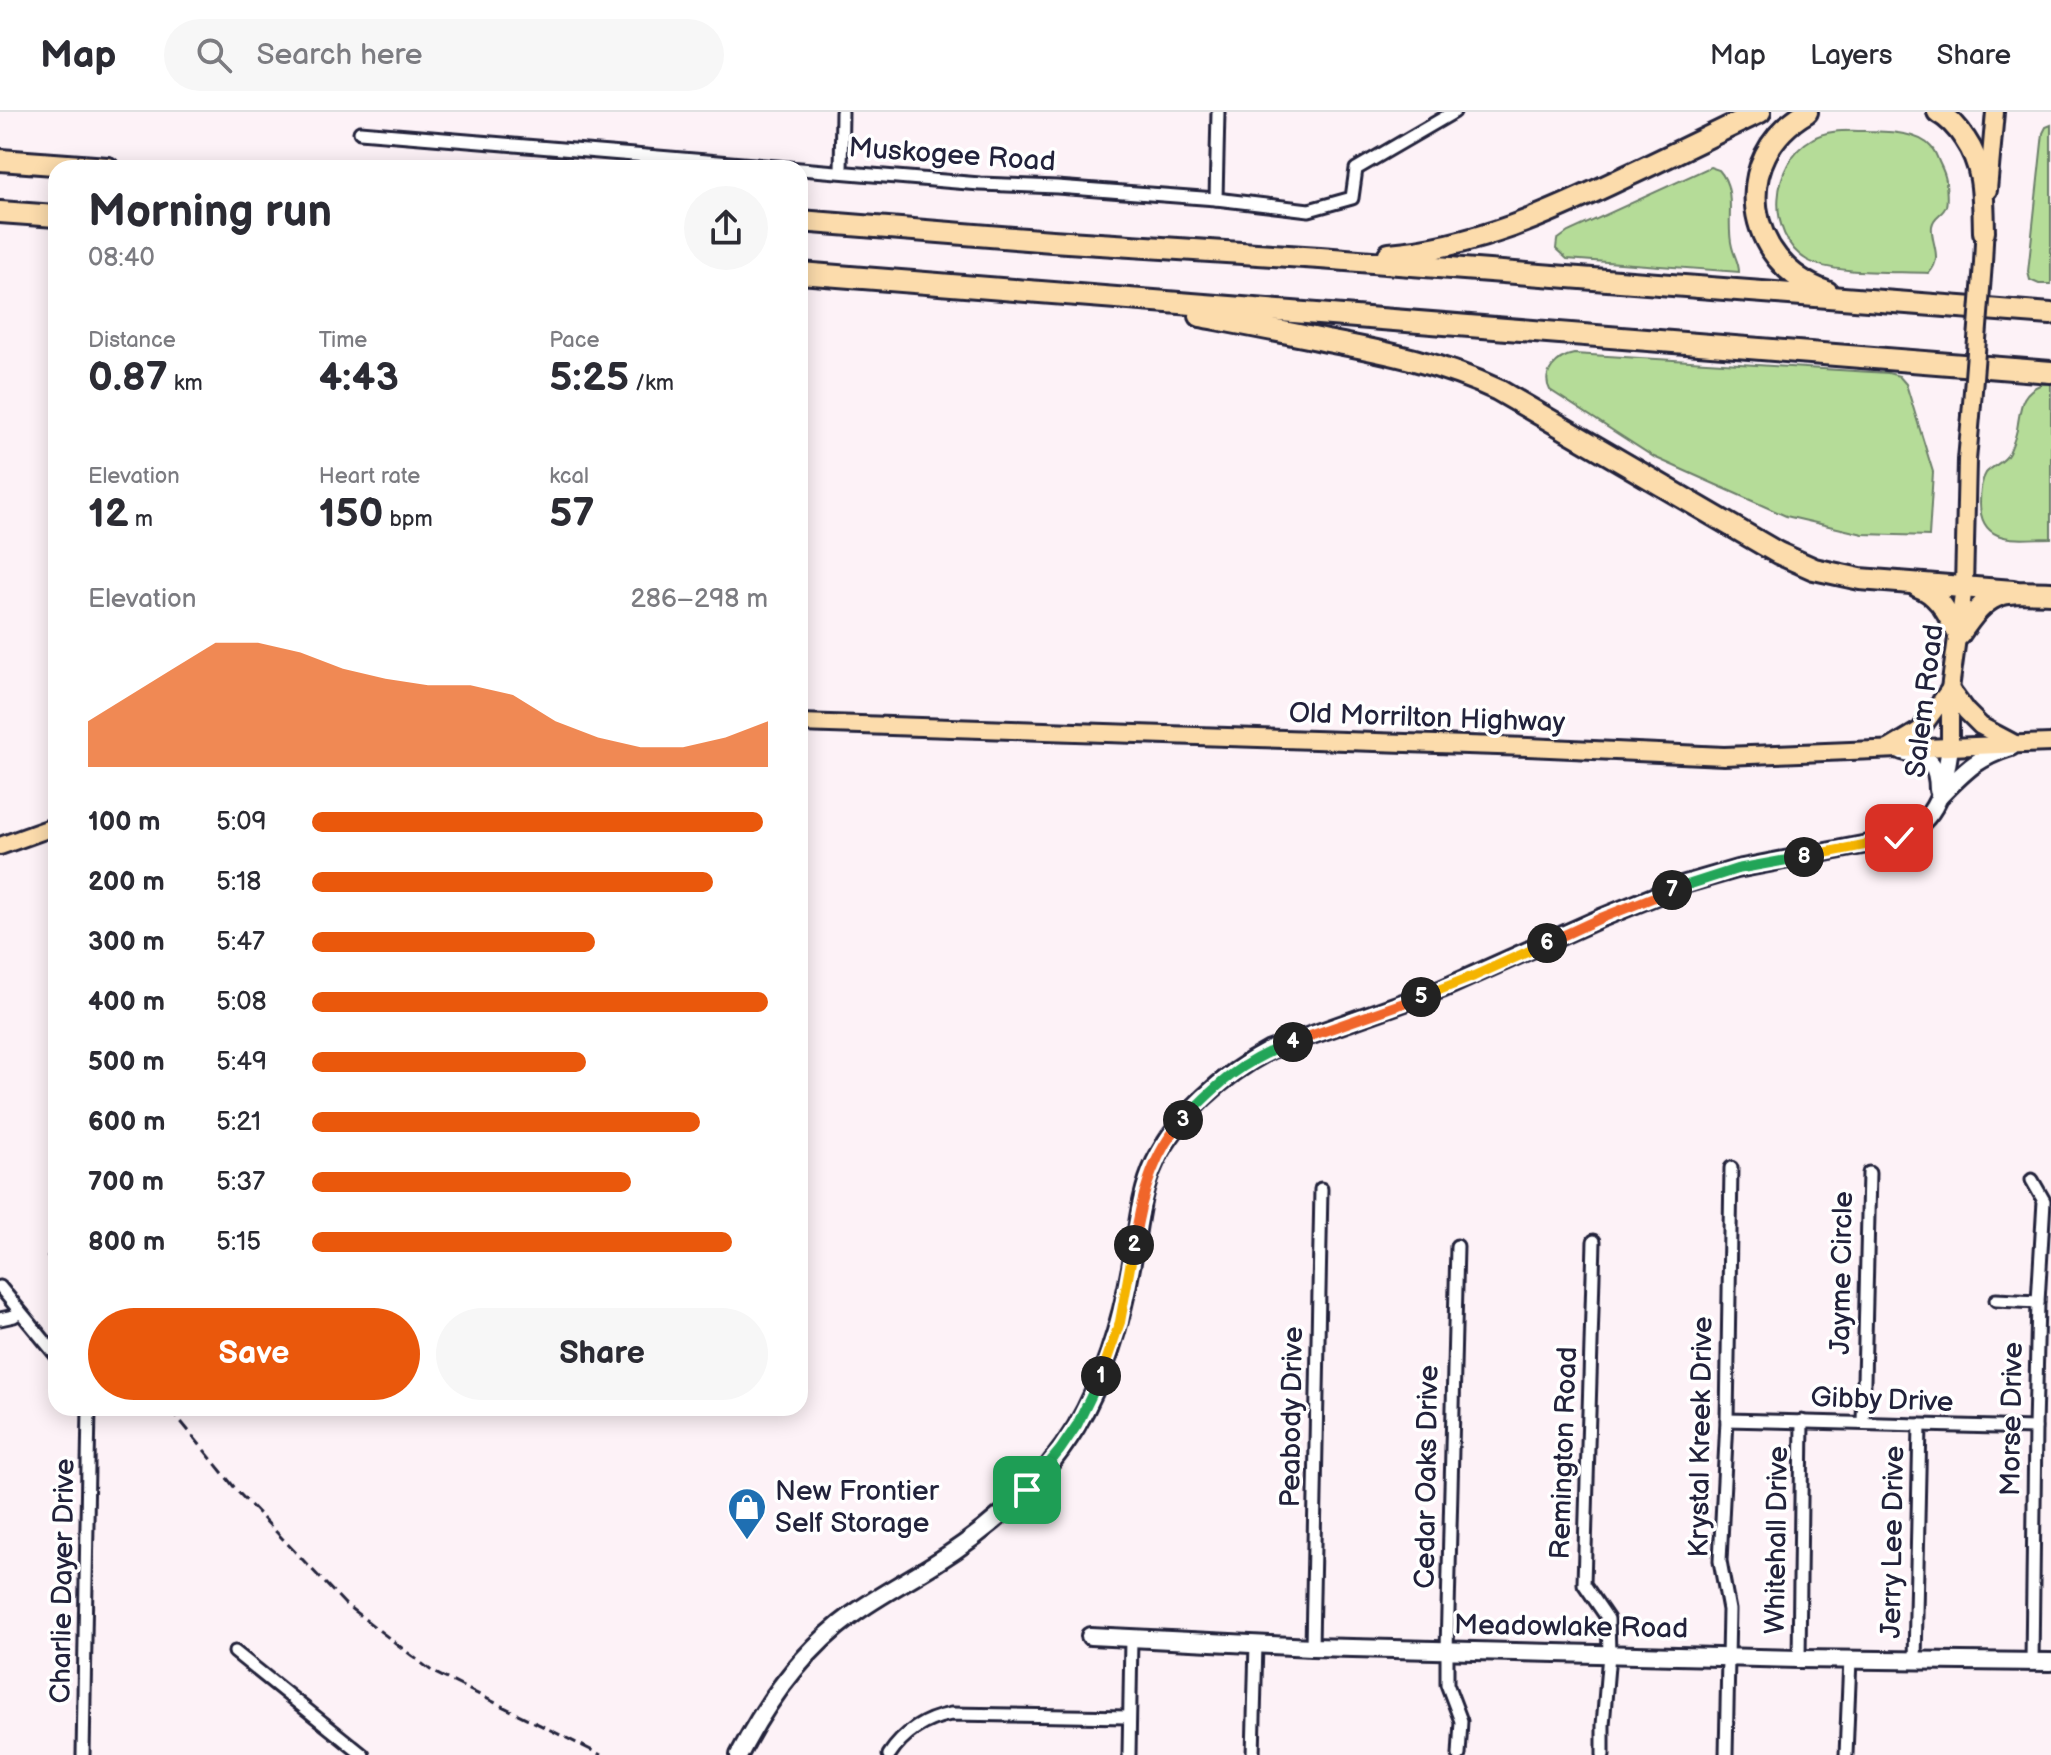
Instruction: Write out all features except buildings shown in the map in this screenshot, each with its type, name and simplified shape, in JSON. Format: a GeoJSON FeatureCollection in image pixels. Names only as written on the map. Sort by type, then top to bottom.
{"type":"FeatureCollection","features":[{"type":"Feature","properties":{"kind":"highway"},"geometry":{"type":"LineString","coordinates":[[1320,258],[1424,250],[1498,232],[1601,189],[1760,112]]}},
{"type":"Feature","properties":{"kind":"highway"},"geometry":{"type":"LineString","coordinates":[[1807,112],[1784,129],[1763,160],[1756,189],[1759,222],[1770,249],[1789,272],[1815,288],[1850,299]]}},
{"type":"Feature","properties":{"kind":"highway"},"geometry":{"type":"LineString","coordinates":[[1938,112],[1959,130],[1979,163],[1984,232]]}},
{"type":"Feature","properties":{"kind":"highway"},"geometry":{"type":"LineString","coordinates":[[0,160],[48,164]]}},
{"type":"Feature","properties":{"kind":"highway"},"geometry":{"type":"LineString","coordinates":[[0,212],[48,215]]}},
{"type":"Feature","properties":{"kind":"highway"},"geometry":{"type":"LineString","coordinates":[[808,222],[2051,314]]}},
{"type":"Feature","properties":{"kind":"highway"},"geometry":{"type":"LineString","coordinates":[[808,274],[2051,372]]}},
{"type":"Feature","properties":{"kind":"highway"},"geometry":{"type":"LineString","coordinates":[[1114,299],[1378,351],[1447,369],[1498,390],[1790,559],[1824,572],[1860,579],[2051,593]]}},
{"type":"Feature","properties":{"kind":"highway"},"geometry":{"type":"LineString","coordinates":[[1893,581],[1920,587],[1931,593],[1945,609],[1959,635],[1981,606],[2013,591]]}},
{"type":"Feature","properties":{"kind":"main road","name":"Salem Road"},"geometry":{"type":"LineString","coordinates":[[739,1755],[778,1690],[830,1633],[852,1615],[969,1541],[1027,1490],[1060,1450],[1077,1425],[1112,1347],[1120,1322],[1145,1190],[1155,1163],[1177,1127],[1205,1097],[1247,1062],[1270,1050],[1442,989],[1685,884],[1737,869],[1899,838],[1915,831],[1929,817],[1938,797],[1950,747],[1950,689],[1964,587],[1967,460],[1995,112]]}},
{"type":"Feature","properties":{"kind":"main road"},"geometry":{"type":"LineString","coordinates":[[1889,749],[1920,730],[1950,689],[1981,726],[2018,745]]}},
{"type":"Feature","properties":{"kind":"main road","name":"Old Morrilton Highway"},"geometry":{"type":"LineString","coordinates":[[808,723],[1724,756],[2051,743]]}},
{"type":"Feature","properties":{"kind":"main road"},"geometry":{"type":"LineString","coordinates":[[1938,797],[1980,759],[2018,745]]}},
{"type":"Feature","properties":{"kind":"main road"},"geometry":{"type":"LineString","coordinates":[[1889,749],[1928,760],[1937,773],[1938,797]]}},
{"type":"Feature","properties":{"kind":"main road"},"geometry":{"type":"LineString","coordinates":[[0,846],[48,829]]}},
{"type":"Feature","properties":{"kind":"main road","name":"Meadowlake Road"},"geometry":{"type":"LineString","coordinates":[[1090,1636],[1447,1651],[2051,1662]]}},
{"type":"Feature","properties":{"kind":"street"},"geometry":{"type":"LineString","coordinates":[[841,171],[842,112]]}},
{"type":"Feature","properties":{"kind":"street"},"geometry":{"type":"LineString","coordinates":[[1216,199],[1218,112]]}},
{"type":"Feature","properties":{"kind":"street","name":"Muskogee Road"},"geometry":{"type":"LineString","coordinates":[[808,168],[980,184],[1216,199],[1309,210],[1352,198],[1356,169],[1454,112]]}},
{"type":"Feature","properties":{"kind":"street","name":"Muskogee Road"},"geometry":{"type":"LineString","coordinates":[[360,132],[705,160]]}},
{"type":"Feature","properties":{"kind":"street","name":"Krystal Kreek Drive"},"geometry":{"type":"LineString","coordinates":[[1726,1755],[1729,1610],[1720,1561],[1727,1420],[1731,1168]]}},
{"type":"Feature","properties":{"kind":"street","name":"Jayme Circle"},"geometry":{"type":"LineString","coordinates":[[1863,1423],[1869,1173]]}},
{"type":"Feature","properties":{"kind":"street","name":"Morse Drive"},"geometry":{"type":"LineString","coordinates":[[2032,1180],[2044,1201],[2038,1302],[2032,1662]]}},
{"type":"Feature","properties":{"kind":"street","name":"Peabody Drive"},"geometry":{"type":"LineString","coordinates":[[1312,1647],[1321,1189]]}},
{"type":"Feature","properties":{"kind":"street","name":"Remington Road"},"geometry":{"type":"LineString","coordinates":[[1594,1241],[1584,1584],[1608,1619],[1603,1755]]}},
{"type":"Feature","properties":{"kind":"street","name":"Cedar Oaks Drive"},"geometry":{"type":"LineString","coordinates":[[1457,1246],[1447,1684],[1461,1721],[1459,1755]]}},
{"type":"Feature","properties":{"kind":"street"},"geometry":{"type":"LineString","coordinates":[[0,1287],[48,1345]]}},
{"type":"Feature","properties":{"kind":"street"},"geometry":{"type":"LineString","coordinates":[[1996,1300],[2038,1302]]}},
{"type":"Feature","properties":{"kind":"street"},"geometry":{"type":"LineString","coordinates":[[0,1319],[20,1312]]}},
{"type":"Feature","properties":{"kind":"street","name":"Charlie Dayer Drive"},"geometry":{"type":"LineString","coordinates":[[83,1755],[89,1416]]}},
{"type":"Feature","properties":{"kind":"street","name":"Gibby Drive"},"geometry":{"type":"LineString","coordinates":[[1727,1420],[2035,1428]]}},
{"type":"Feature","properties":{"kind":"street","name":"Whitehall Drive"},"geometry":{"type":"LineString","coordinates":[[1799,1659],[1802,1421]]}},
{"type":"Feature","properties":{"kind":"street","name":"Jerry Lee Drive"},"geometry":{"type":"LineString","coordinates":[[1915,1661],[1920,1425]]}},
{"type":"Feature","properties":{"kind":"street"},"geometry":{"type":"LineString","coordinates":[[1129,1755],[1131,1638]]}},
{"type":"Feature","properties":{"kind":"street"},"geometry":{"type":"LineString","coordinates":[[1253,1755],[1256,1644]]}},
{"type":"Feature","properties":{"kind":"street"},"geometry":{"type":"LineString","coordinates":[[235,1652],[363,1755]]}},
{"type":"Feature","properties":{"kind":"street"},"geometry":{"type":"LineString","coordinates":[[1846,1755],[1850,1659]]}},
{"type":"Feature","properties":{"kind":"street"},"geometry":{"type":"LineString","coordinates":[[889,1755],[914,1728],[951,1714],[1129,1717]]}},
{"type":"Feature","properties":{"kind":"green space"},"geometry":{"type":"Polygon","coordinates":[[[2051,125],[2051,284],[2039,284],[2030,280],[2028,272],[2043,133],[2051,125]]]}},
{"type":"Feature","properties":{"kind":"green space"},"geometry":{"type":"Polygon","coordinates":[[[1866,131],[1901,133],[1918,138],[1933,149],[1943,170],[1947,203],[1932,226],[1936,261],[1929,273],[1849,270],[1818,265],[1793,249],[1784,234],[1779,217],[1781,181],[1798,150],[1825,134],[1866,131]]]}},
{"type":"Feature","properties":{"kind":"green space"},"geometry":{"type":"Polygon","coordinates":[[[1710,167],[1719,170],[1728,187],[1730,237],[1739,272],[1567,259],[1556,249],[1557,240],[1568,232],[1710,167]]]}},
{"type":"Feature","properties":{"kind":"green space"},"geometry":{"type":"Polygon","coordinates":[[[1574,354],[1899,376],[1906,384],[1933,472],[1929,536],[1863,534],[1786,516],[1654,457],[1550,390],[1548,378],[1552,367],[1562,358],[1574,354]]]}},
{"type":"Feature","properties":{"kind":"green space"},"geometry":{"type":"Polygon","coordinates":[[[2042,384],[2051,384],[2051,538],[2004,537],[1987,527],[1982,517],[1982,484],[1986,473],[2009,453],[2024,399],[2042,384]]]}},
{"type":"Feature","properties":{"kind":"railway"},"geometry":{"type":"LineString","coordinates":[[176,1416],[239,1493],[345,1604],[433,1672],[601,1755]]}},
{"type":"Feature","properties":{"kind":"place","name":"New Frontier Self Storage"},"geometry":{"type":"Point","coordinates":[747,1541]}},
{"type":"Feature","properties":{"kind":"route"},"geometry":{"type":"LineString","coordinates":[[1027,1490],[1077,1425],[1102,1374],[1120,1322],[1145,1190],[1155,1163],[1177,1127],[1205,1097],[1247,1062],[1270,1050],[1474,976],[1601,918],[1685,884],[1737,869],[1899,838]]}}]}
